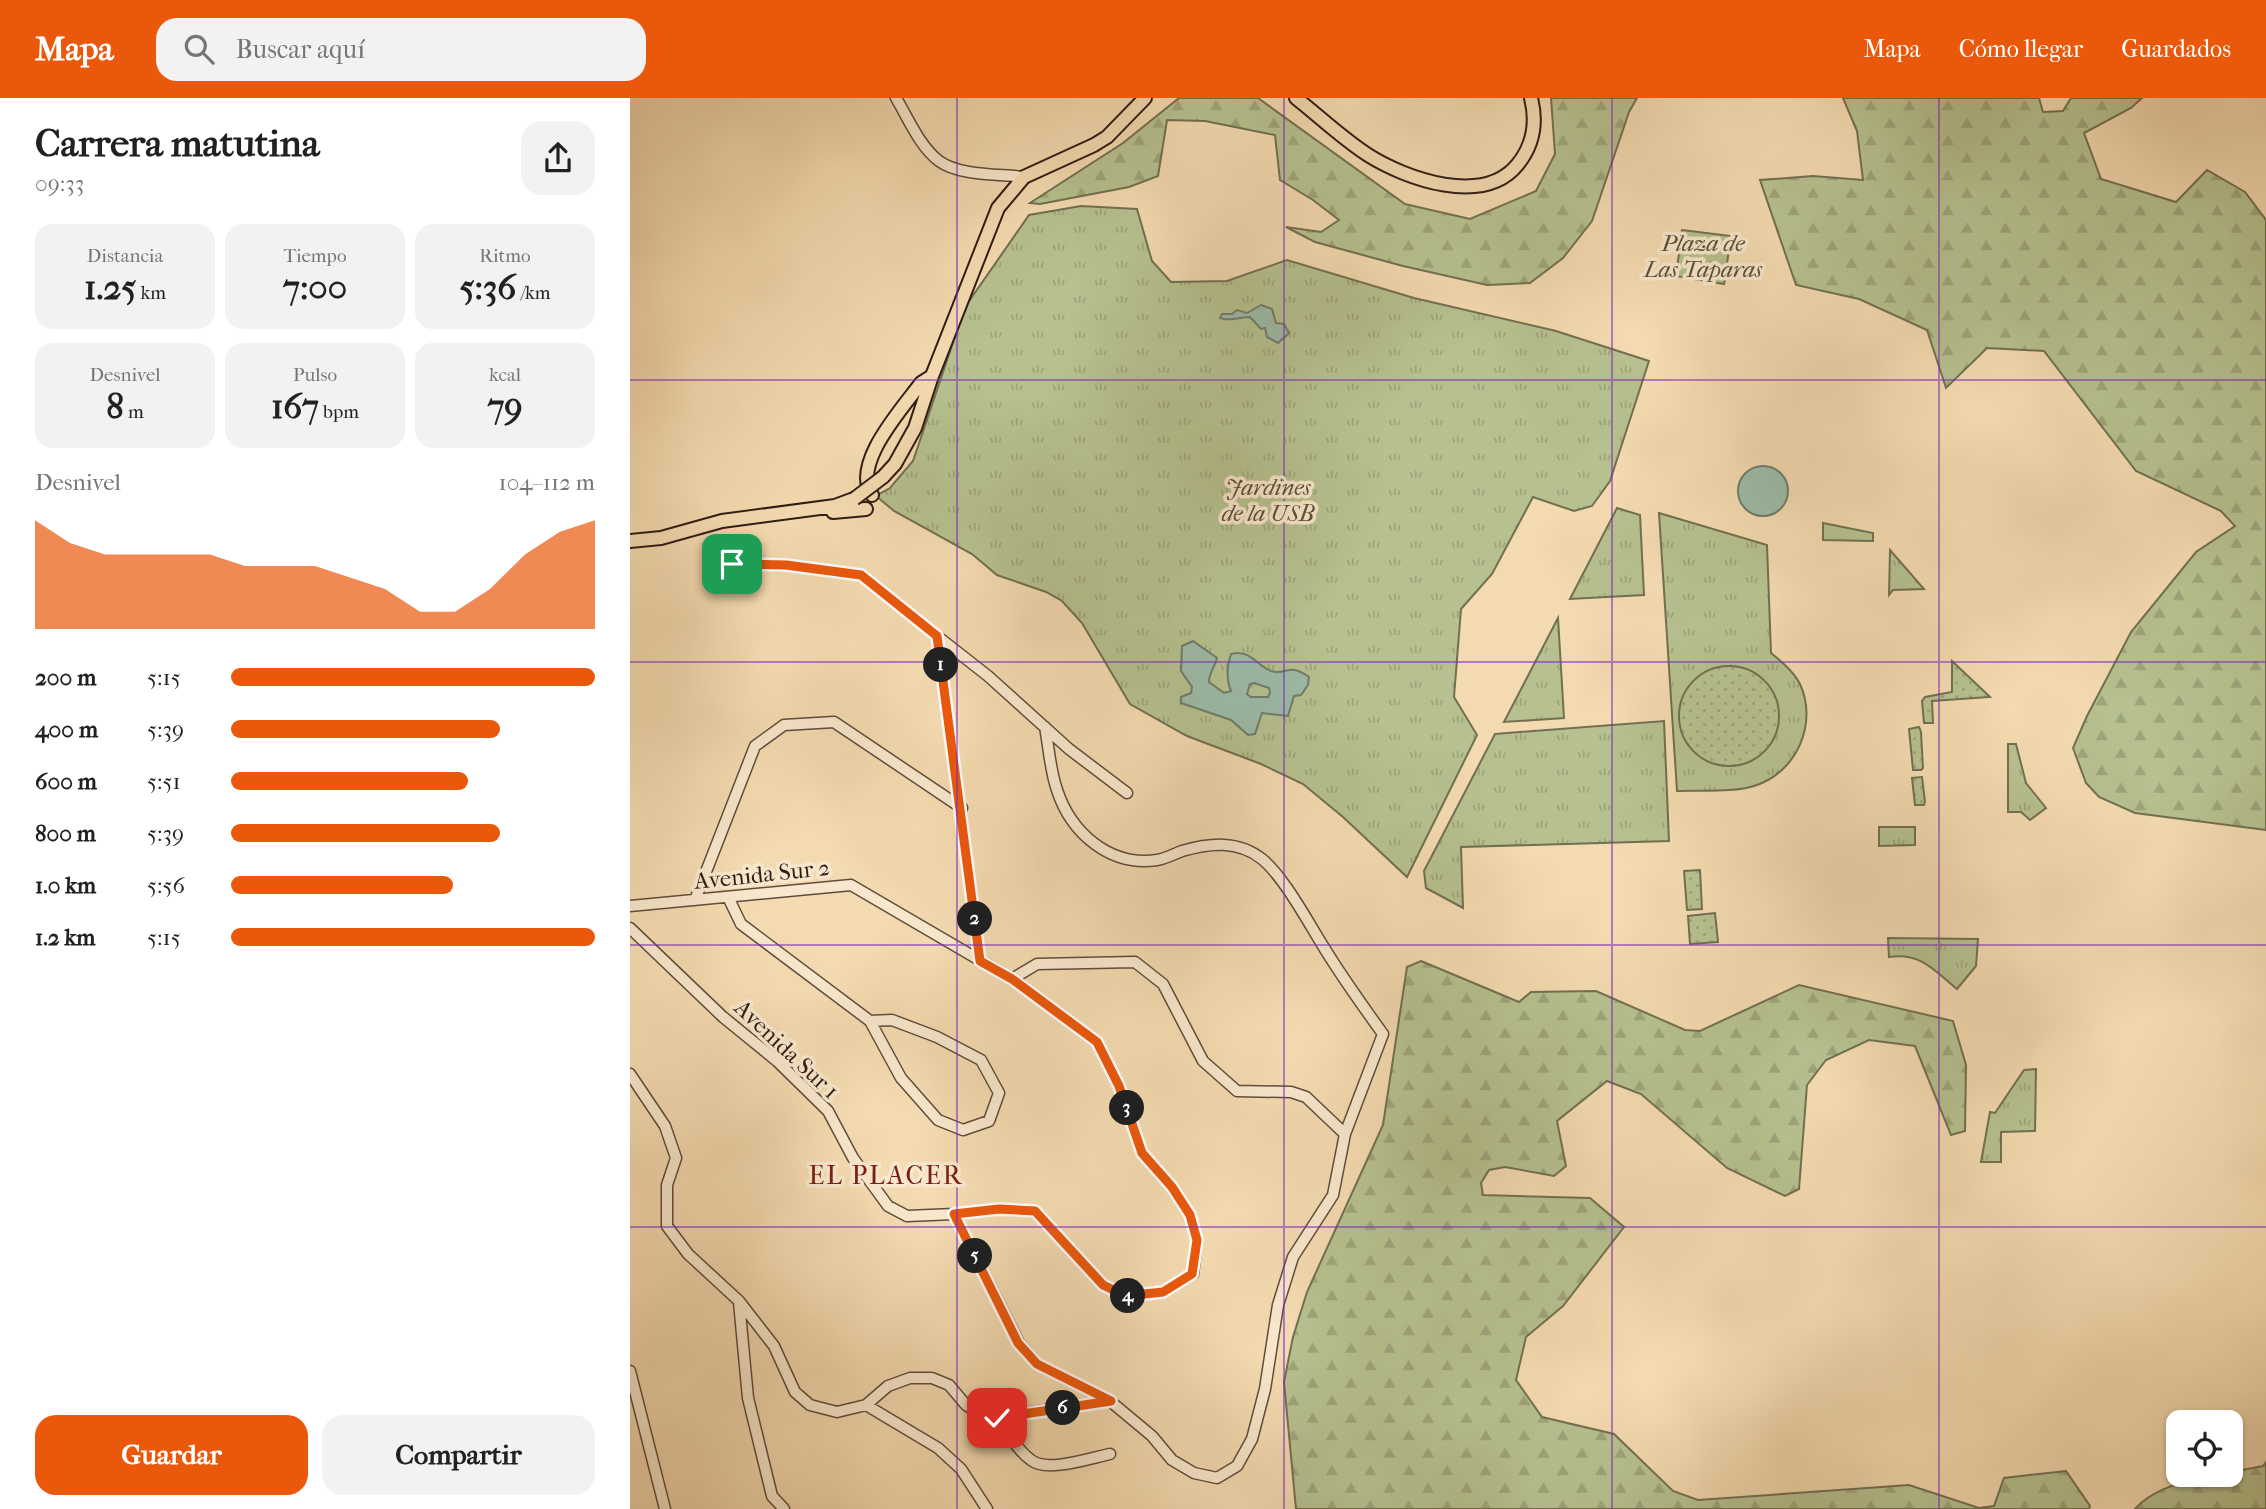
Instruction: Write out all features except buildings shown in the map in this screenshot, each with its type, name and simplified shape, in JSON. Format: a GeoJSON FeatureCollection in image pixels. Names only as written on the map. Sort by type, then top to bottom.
{"type":"FeatureCollection","features":[{"type":"Feature","properties":{"kind":"main road"},"geometry":{"type":"LineString","coordinates":[[630,541],[661,538],[722,520],[835,506],[854,499],[883,477],[895,464],[915,428],[932,376],[998,208],[1024,177],[1101,141],[1119,126],[1144,98]]}},
{"type":"Feature","properties":{"kind":"main road"},"geometry":{"type":"LineString","coordinates":[[1296,98],[1368,155],[1415,176],[1465,187],[1497,181],[1513,170],[1520,161],[1532,141],[1534,110],[1531,98]]}},
{"type":"Feature","properties":{"kind":"main road"},"geometry":{"type":"LineString","coordinates":[[872,495],[867,486],[867,473],[873,453],[921,383],[932,376]]}},
{"type":"Feature","properties":{"kind":"main road"},"geometry":{"type":"LineString","coordinates":[[802,510],[828,512],[866,509]]}},
{"type":"Feature","properties":{"kind":"street"},"geometry":{"type":"LineString","coordinates":[[896,98],[925,144],[940,162],[972,173],[1024,177]]}},
{"type":"Feature","properties":{"kind":"street"},"geometry":{"type":"LineString","coordinates":[[732,564],[786,565],[861,575],[988,676],[1069,749],[1127,793]]}},
{"type":"Feature","properties":{"kind":"street"},"geometry":{"type":"LineString","coordinates":[[937,636],[980,961]]}},
{"type":"Feature","properties":{"kind":"street"},"geometry":{"type":"LineString","coordinates":[[695,901],[755,747],[784,725],[834,722],[961,808]]}},
{"type":"Feature","properties":{"kind":"street"},"geometry":{"type":"LineString","coordinates":[[954,1214],[1018,1343],[1037,1364],[1111,1401],[1152,1436],[1172,1460],[1194,1473],[1217,1478],[1237,1466],[1252,1439],[1265,1389],[1278,1306],[1293,1257],[1333,1195],[1345,1134],[1382,1034],[1289,892],[1263,860],[1242,848],[1221,843],[1182,851],[1158,860],[1128,860],[1103,851],[1084,835],[1066,810],[1056,789],[1045,727]]}},
{"type":"Feature","properties":{"kind":"street","name":"Avenida Sur 2"},"geometry":{"type":"LineString","coordinates":[[630,906],[851,885],[1012,979],[1097,1042],[1119,1086],[1142,1153],[1172,1187],[1190,1215],[1197,1240],[1192,1274]]}},
{"type":"Feature","properties":{"kind":"street"},"geometry":{"type":"LineString","coordinates":[[728,897],[741,924],[870,1021],[901,1078],[939,1120],[963,1130],[989,1121],[999,1093],[981,1060],[937,1037],[892,1020],[870,1021]]}},
{"type":"Feature","properties":{"kind":"street","name":"Avenida Sur 1"},"geometry":{"type":"LineString","coordinates":[[630,928],[723,1017],[777,1061],[828,1111],[853,1158],[888,1206],[907,1216],[999,1209],[1035,1211],[1103,1285],[1126,1296],[1163,1292],[1192,1274]]}},
{"type":"Feature","properties":{"kind":"street"},"geometry":{"type":"LineString","coordinates":[[1012,979],[1037,964],[1135,962],[1163,984],[1203,1061],[1237,1091],[1291,1092],[1306,1097],[1345,1134]]}},
{"type":"Feature","properties":{"kind":"street"},"geometry":{"type":"LineString","coordinates":[[630,1074],[665,1126],[676,1158],[667,1185],[667,1226],[688,1254],[739,1301],[774,1346],[795,1392],[810,1405],[837,1412],[866,1405],[888,1386],[909,1378],[932,1378],[949,1385],[966,1405],[980,1414],[997,1418],[1111,1401]]}},
{"type":"Feature","properties":{"kind":"street"},"geometry":{"type":"LineString","coordinates":[[739,1301],[748,1398],[772,1496],[784,1509]]}},
{"type":"Feature","properties":{"kind":"street"},"geometry":{"type":"LineString","coordinates":[[630,1371],[666,1509]]}},
{"type":"Feature","properties":{"kind":"street"},"geometry":{"type":"LineString","coordinates":[[866,1405],[938,1448],[961,1469],[987,1509]]}},
{"type":"Feature","properties":{"kind":"street"},"geometry":{"type":"LineString","coordinates":[[997,1418],[1029,1459],[1038,1465],[1050,1466],[1110,1454]]}},
{"type":"Feature","properties":{"kind":"green space"},"geometry":{"type":"Polygon","coordinates":[[[1179,98],[1258,98],[1405,204],[1470,219],[1536,191],[1555,154],[1551,98],[1637,98],[1629,112],[1592,221],[1563,258],[1530,283],[1487,285],[1315,242],[1286,227],[1321,232],[1339,220],[1280,180],[1275,135],[1205,121],[1167,120],[1158,176],[1129,187],[1040,204],[1030,203],[1123,143],[1179,98]]]}},
{"type":"Feature","properties":{"kind":"green space"},"geometry":{"type":"Polygon","coordinates":[[[1843,98],[2039,98],[2043,112],[2063,111],[2071,98],[2142,98],[2131,108],[2084,133],[2101,179],[2176,202],[2207,170],[2245,192],[2266,220],[2266,830],[2135,813],[2099,797],[2086,783],[2073,748],[2131,632],[2196,552],[2235,526],[2221,511],[2136,471],[2044,351],[1987,348],[1946,388],[1927,330],[1859,299],[1796,285],[1760,180],[1813,176],[1863,180],[1857,131],[1843,98]]]}},
{"type":"Feature","properties":{"kind":"green space","name":"Jardines de la USB"},"geometry":{"type":"Polygon","coordinates":[[[1081,206],[1137,209],[1152,261],[1171,282],[1227,281],[1287,260],[1414,298],[1556,331],[1649,361],[1610,481],[1592,506],[1574,511],[1533,497],[1492,574],[1461,609],[1454,697],[1477,735],[1407,877],[1303,784],[1261,764],[1187,736],[1130,704],[1082,623],[1062,601],[1046,592],[997,575],[972,554],[894,511],[876,496],[890,488],[913,461],[965,307],[1029,215],[1081,206]]]}},
{"type":"Feature","properties":{"kind":"green space","name":"Plaza de Las Taparas"},"geometry":{"type":"Polygon","coordinates":[[[1682,230],[1731,236],[1724,284],[1676,276],[1682,230]]]}},
{"type":"Feature","properties":{"kind":"green space"},"geometry":{"type":"Polygon","coordinates":[[[1617,508],[1640,515],[1644,595],[1570,599],[1617,508]]]}},
{"type":"Feature","properties":{"kind":"green space"},"geometry":{"type":"Polygon","coordinates":[[[1659,513],[1767,545],[1771,653],[1791,671],[1800,684],[1807,714],[1805,729],[1793,757],[1783,769],[1757,785],[1729,790],[1677,791],[1659,513]]]}},
{"type":"Feature","properties":{"kind":"green space"},"geometry":{"type":"Polygon","coordinates":[[[1823,523],[1873,533],[1873,541],[1823,540],[1823,523]]]}},
{"type":"Feature","properties":{"kind":"green space"},"geometry":{"type":"Polygon","coordinates":[[[1890,550],[1924,589],[1893,590],[1889,595],[1890,550]]]}},
{"type":"Feature","properties":{"kind":"green space"},"geometry":{"type":"Polygon","coordinates":[[[1558,618],[1564,718],[1504,722],[1558,618]]]}},
{"type":"Feature","properties":{"kind":"green space"},"geometry":{"type":"Polygon","coordinates":[[[1952,661],[1990,697],[1932,701],[1933,723],[1924,723],[1922,701],[1925,697],[1952,692],[1952,661]]]}},
{"type":"Feature","properties":{"kind":"green space"},"geometry":{"type":"Polygon","coordinates":[[[1729,666],[1757,674],[1771,688],[1779,716],[1771,744],[1757,758],[1729,766],[1701,758],[1687,744],[1679,716],[1687,688],[1701,674],[1729,666]]]}},
{"type":"Feature","properties":{"kind":"green space"},"geometry":{"type":"Polygon","coordinates":[[[1664,721],[1669,841],[1461,847],[1463,908],[1426,888],[1424,871],[1495,734],[1664,721]]]}},
{"type":"Feature","properties":{"kind":"green space"},"geometry":{"type":"Polygon","coordinates":[[[1919,727],[1923,768],[1913,770],[1909,729],[1919,727]]]}},
{"type":"Feature","properties":{"kind":"green space"},"geometry":{"type":"Polygon","coordinates":[[[2008,744],[2016,744],[2026,783],[2046,808],[2030,820],[2021,812],[2008,812],[2008,744]]]}},
{"type":"Feature","properties":{"kind":"green space"},"geometry":{"type":"Polygon","coordinates":[[[1922,777],[1925,802],[1924,805],[1915,805],[1912,778],[1922,777]]]}},
{"type":"Feature","properties":{"kind":"green space"},"geometry":{"type":"Polygon","coordinates":[[[1879,827],[1915,827],[1915,845],[1879,846],[1879,827]]]}},
{"type":"Feature","properties":{"kind":"green space"},"geometry":{"type":"Polygon","coordinates":[[[1700,870],[1702,909],[1687,910],[1684,871],[1700,870]]]}},
{"type":"Feature","properties":{"kind":"green space"},"geometry":{"type":"Polygon","coordinates":[[[1715,913],[1718,942],[1690,944],[1688,916],[1715,913]]]}},
{"type":"Feature","properties":{"kind":"green space"},"geometry":{"type":"Polygon","coordinates":[[[1888,938],[1978,939],[1976,966],[1957,989],[1934,969],[1918,960],[1900,956],[1889,957],[1888,938]]]}},
{"type":"Feature","properties":{"kind":"green space"},"geometry":{"type":"Polygon","coordinates":[[[1421,961],[1519,1002],[1531,992],[1596,991],[1685,1030],[1700,1031],[1799,985],[1953,1021],[1966,1065],[1965,1131],[1951,1135],[1915,1046],[1869,1040],[1826,1060],[1807,1085],[1799,1189],[1785,1196],[1727,1168],[1641,1094],[1607,1081],[1557,1121],[1566,1166],[1554,1176],[1505,1167],[1489,1170],[1481,1183],[1483,1195],[1590,1198],[1624,1227],[1563,1306],[1526,1337],[1516,1380],[1542,1417],[1614,1434],[1673,1491],[1698,1500],[1909,1485],[1979,1508],[1994,1506],[2004,1478],[2066,1471],[2090,1506],[2089,1509],[1296,1509],[1284,1382],[1293,1337],[1307,1292],[1383,1125],[1407,967],[1421,961]]]}},
{"type":"Feature","properties":{"kind":"green space"},"geometry":{"type":"Polygon","coordinates":[[[2036,1069],[2035,1131],[2001,1132],[2001,1162],[1981,1162],[1990,1112],[1995,1113],[2024,1070],[2036,1069]]]}},
{"type":"Feature","properties":{"kind":"green space"},"geometry":{"type":"Polygon","coordinates":[[[2266,1462],[2266,1509],[2135,1509],[2154,1494],[2169,1487],[2243,1487],[2243,1470],[2263,1466],[2266,1462]]]}},
{"type":"Feature","properties":{"kind":"shaded area"},"geometry":{"type":"Polygon","coordinates":[[[1261,305],[1272,309],[1276,323],[1284,324],[1289,333],[1278,343],[1267,337],[1265,328],[1261,329],[1250,317],[1220,318],[1222,314],[1232,314],[1237,310],[1247,313],[1261,305]]]}},
{"type":"Feature","properties":{"kind":"shaded area"},"geometry":{"type":"Polygon","coordinates":[[[1763,466],[1781,473],[1788,491],[1781,509],[1763,516],[1745,509],[1738,491],[1745,473],[1763,466]]]}},
{"type":"Feature","properties":{"kind":"shaded area"},"geometry":{"type":"Polygon","coordinates":[[[1193,641],[1217,658],[1209,682],[1224,693],[1231,691],[1228,677],[1231,654],[1238,653],[1248,656],[1271,671],[1296,670],[1309,677],[1308,685],[1301,695],[1294,696],[1288,716],[1262,713],[1255,734],[1248,735],[1231,720],[1181,703],[1181,697],[1191,693],[1192,687],[1181,671],[1182,646],[1193,641]],[[1250,684],[1247,694],[1251,697],[1268,697],[1269,688],[1250,684]]]}},
{"type":"Feature","properties":{"kind":"district","name":"EL PLACER"},"geometry":{"type":"Point","coordinates":[886,1175]}},
{"type":"Feature","properties":{"kind":"route"},"geometry":{"type":"LineString","coordinates":[[732,564],[786,565],[861,575],[937,636],[980,961],[1012,979],[1097,1042],[1119,1086],[1142,1153],[1172,1187],[1190,1215],[1197,1240],[1192,1274],[1163,1292],[1126,1296],[1103,1285],[1035,1211],[999,1209],[954,1214],[1018,1343],[1037,1364],[1111,1401],[997,1418]]}}]}
